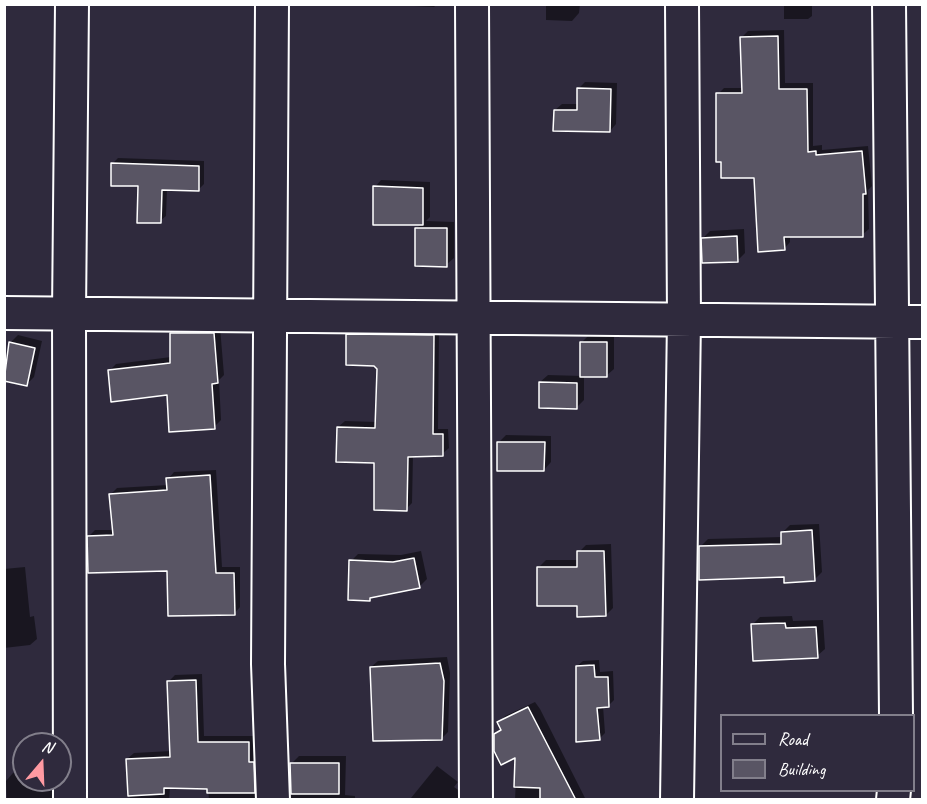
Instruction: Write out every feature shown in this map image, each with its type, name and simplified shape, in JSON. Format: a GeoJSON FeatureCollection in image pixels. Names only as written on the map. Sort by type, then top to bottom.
{"type":"FeatureCollection","features":[{"type":"Feature","properties":{"kind":"street"},"geometry":{"type":"LineString","coordinates":[[70,800],[69,313],[72,4]]}},
{"type":"Feature","properties":{"kind":"street"},"geometry":{"type":"LineString","coordinates":[[272,4],[268,664],[273,800]]}},
{"type":"Feature","properties":{"kind":"street"},"geometry":{"type":"LineString","coordinates":[[472,4],[476,800]]}},
{"type":"Feature","properties":{"kind":"street"},"geometry":{"type":"LineString","coordinates":[[677,800],[684,319],[682,4]]}},
{"type":"Feature","properties":{"kind":"street"},"geometry":{"type":"LineString","coordinates":[[889,4],[907,322],[896,714]]}},
{"type":"Feature","properties":{"kind":"street"},"geometry":{"type":"LineString","coordinates":[[4,313],[907,322]]}},
{"type":"Feature","properties":{"kind":"building"},"geometry":{"type":"Polygon","coordinates":[[[778,36],[779,89],[807,89],[808,152],[816,151],[816,155],[862,151],[866,194],[863,194],[863,237],[784,237],[785,250],[758,252],[754,178],[721,178],[721,162],[716,162],[716,93],[742,93],[740,37],[778,36]]]}},
{"type":"Feature","properties":{"kind":"building"},"geometry":{"type":"Polygon","coordinates":[[[577,88],[611,89],[610,132],[553,131],[554,110],[577,110],[577,88]]]}},
{"type":"Feature","properties":{"kind":"building"},"geometry":{"type":"Polygon","coordinates":[[[111,163],[199,166],[199,191],[162,190],[161,223],[137,223],[138,186],[111,186],[111,163]]]}},
{"type":"Feature","properties":{"kind":"building"},"geometry":{"type":"Polygon","coordinates":[[[373,186],[423,188],[423,225],[373,225],[373,186]]]}},
{"type":"Feature","properties":{"kind":"building"},"geometry":{"type":"Polygon","coordinates":[[[415,228],[447,228],[447,267],[415,266],[415,228]]]}},
{"type":"Feature","properties":{"kind":"building"},"geometry":{"type":"Polygon","coordinates":[[[737,236],[738,262],[702,263],[701,238],[737,236]]]}},
{"type":"Feature","properties":{"kind":"building"},"geometry":{"type":"Polygon","coordinates":[[[170,333],[214,333],[218,383],[212,384],[215,429],[169,432],[167,395],[111,402],[108,370],[170,363],[170,333]]]}},
{"type":"Feature","properties":{"kind":"building"},"geometry":{"type":"Polygon","coordinates":[[[346,334],[434,335],[433,434],[443,434],[443,456],[408,457],[407,511],[374,510],[374,463],[336,462],[337,427],[375,428],[377,369],[374,366],[346,365],[346,334]]]}},
{"type":"Feature","properties":{"kind":"building"},"geometry":{"type":"Polygon","coordinates":[[[9,342],[35,348],[27,386],[4,381],[9,342]]]}},
{"type":"Feature","properties":{"kind":"building"},"geometry":{"type":"Polygon","coordinates":[[[580,342],[607,342],[607,377],[580,377],[580,342]]]}},
{"type":"Feature","properties":{"kind":"building"},"geometry":{"type":"Polygon","coordinates":[[[539,382],[577,383],[577,409],[539,408],[539,382]]]}},
{"type":"Feature","properties":{"kind":"building"},"geometry":{"type":"Polygon","coordinates":[[[497,442],[545,442],[544,471],[497,471],[497,442]]]}},
{"type":"Feature","properties":{"kind":"building"},"geometry":{"type":"Polygon","coordinates":[[[210,475],[216,573],[234,573],[235,615],[168,616],[167,571],[88,573],[87,536],[113,535],[109,494],[167,490],[166,478],[210,475]]]}},
{"type":"Feature","properties":{"kind":"building"},"geometry":{"type":"Polygon","coordinates":[[[812,530],[815,581],[784,583],[784,577],[699,580],[699,546],[781,544],[781,532],[812,530]]]}},
{"type":"Feature","properties":{"kind":"building"},"geometry":{"type":"Polygon","coordinates":[[[577,551],[604,551],[606,616],[577,617],[577,606],[537,606],[537,567],[577,567],[577,551]]]}},
{"type":"Feature","properties":{"kind":"building"},"geometry":{"type":"Polygon","coordinates":[[[414,558],[420,588],[370,598],[370,601],[348,600],[349,560],[393,562],[414,558]]]}},
{"type":"Feature","properties":{"kind":"building"},"geometry":{"type":"Polygon","coordinates":[[[785,623],[786,628],[816,627],[818,658],[753,661],[751,624],[785,623]]]}},
{"type":"Feature","properties":{"kind":"building"},"geometry":{"type":"Polygon","coordinates":[[[440,663],[444,681],[442,740],[373,741],[370,667],[440,663]]]}},
{"type":"Feature","properties":{"kind":"building"},"geometry":{"type":"Polygon","coordinates":[[[594,665],[595,677],[608,677],[609,707],[597,708],[600,740],[576,742],[576,666],[594,665]]]}},
{"type":"Feature","properties":{"kind":"building"},"geometry":{"type":"Polygon","coordinates":[[[196,680],[198,742],[249,742],[249,762],[254,762],[255,793],[207,793],[207,789],[164,788],[164,794],[128,796],[126,759],[170,757],[167,681],[196,680]]]}},
{"type":"Feature","properties":{"kind":"building"},"geometry":{"type":"Polygon","coordinates":[[[528,707],[576,800],[540,800],[540,788],[514,787],[515,758],[501,765],[494,751],[494,734],[501,730],[497,722],[528,707]]]}},
{"type":"Feature","properties":{"kind":"building"},"geometry":{"type":"Polygon","coordinates":[[[290,763],[339,763],[339,794],[291,794],[290,763]]]}}]}
